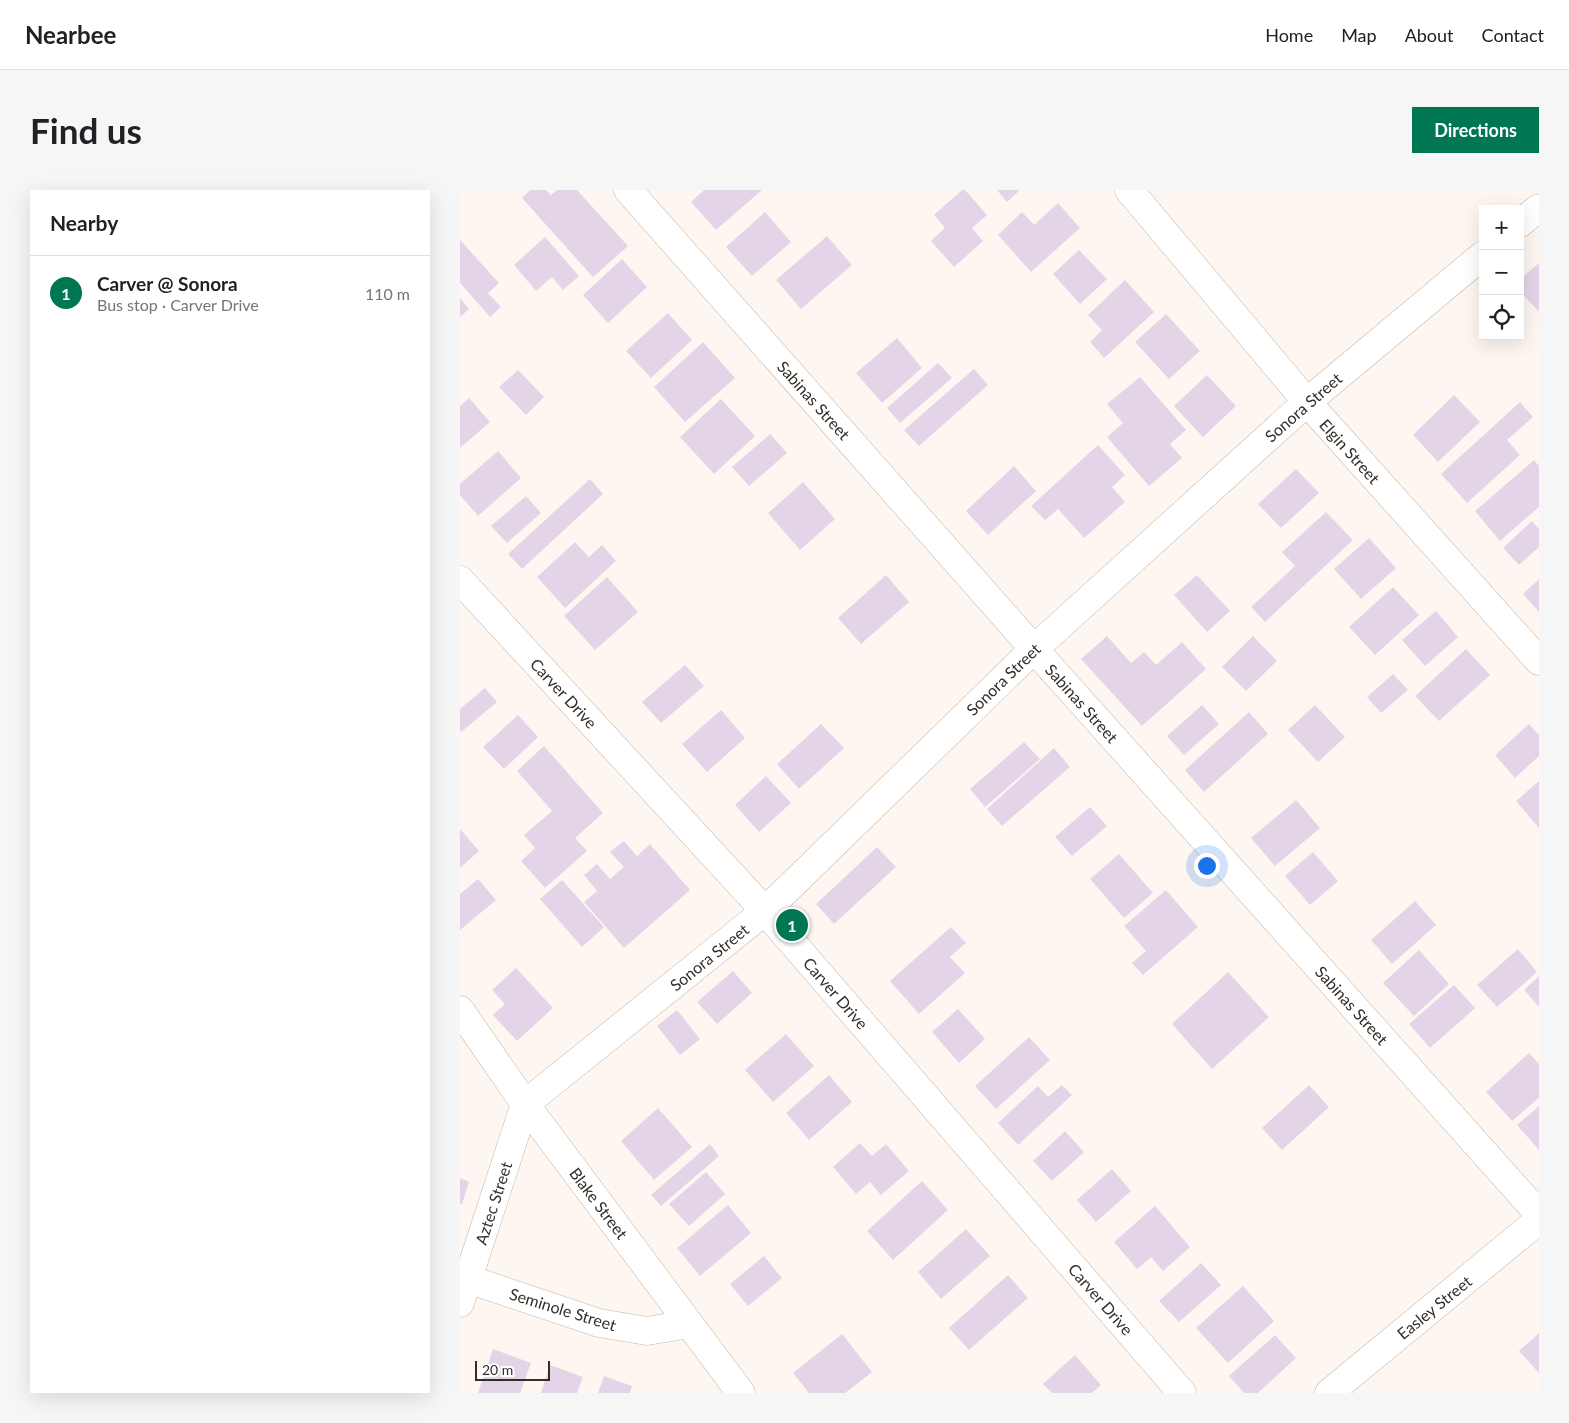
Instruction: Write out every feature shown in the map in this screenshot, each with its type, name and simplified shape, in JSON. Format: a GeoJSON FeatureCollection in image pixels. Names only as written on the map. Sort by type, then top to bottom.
{"type":"FeatureCollection","features":[{"type":"Feature","properties":{"kind":"street","name":"Sabinas Street"},"geometry":{"type":"LineString","coordinates":[[628,190],[1034,649],[1539,1214]]}},
{"type":"Feature","properties":{"kind":"street","name":"Elgin Street"},"geometry":{"type":"LineString","coordinates":[[1129,190],[1307,402],[1539,661]]}},
{"type":"Feature","properties":{"kind":"street"},"geometry":{"type":"LineString","coordinates":[[1524,220],[1539,208]]}},
{"type":"Feature","properties":{"kind":"street","name":"Sonora Street"},"geometry":{"type":"LineString","coordinates":[[525,1104],[765,912],[1034,649],[1307,402],[1479,258]]}},
{"type":"Feature","properties":{"kind":"street","name":"Carver Drive"},"geometry":{"type":"LineString","coordinates":[[460,580],[765,912],[1182,1393]]}},
{"type":"Feature","properties":{"kind":"street","name":"Blake Street"},"geometry":{"type":"LineString","coordinates":[[460,1010],[525,1104],[741,1393]]}},
{"type":"Feature","properties":{"kind":"street","name":"Aztec Street"},"geometry":{"type":"LineString","coordinates":[[464,1291],[525,1104]]}},
{"type":"Feature","properties":{"kind":"street","name":"Easley Street"},"geometry":{"type":"LineString","coordinates":[[1329,1393],[1539,1220]]}},
{"type":"Feature","properties":{"kind":"street","name":"Seminole Street"},"geometry":{"type":"LineString","coordinates":[[464,1291],[599,1323],[646,1331],[690,1324]]}},
{"type":"Feature","properties":{"kind":"building"},"geometry":{"type":"Polygon","coordinates":[[[530,190],[546,190],[551,195],[557,190],[577,190],[628,246],[593,277],[522,198],[530,190]]]}},
{"type":"Feature","properties":{"kind":"building"},"geometry":{"type":"Polygon","coordinates":[[[704,190],[762,190],[716,230],[691,202],[704,190]]]}},
{"type":"Feature","properties":{"kind":"building"},"geometry":{"type":"Polygon","coordinates":[[[962,190],[965,190],[987,215],[972,228],[983,241],[954,267],[931,241],[945,228],[934,215],[962,190]]]}},
{"type":"Feature","properties":{"kind":"building"},"geometry":{"type":"Polygon","coordinates":[[[997,190],[1020,190],[1007,202],[997,190]]]}},
{"type":"Feature","properties":{"kind":"building"},"geometry":{"type":"Polygon","coordinates":[[[1058,203],[1080,228],[1031,272],[998,235],[1022,212],[1034,225],[1058,203]]]}},
{"type":"Feature","properties":{"kind":"building"},"geometry":{"type":"Polygon","coordinates":[[[765,212],[791,242],[752,276],[726,247],[765,212]]]}},
{"type":"Feature","properties":{"kind":"building"},"geometry":{"type":"Polygon","coordinates":[[[827,236],[852,265],[801,309],[776,280],[827,236]]]}},
{"type":"Feature","properties":{"kind":"building"},"geometry":{"type":"Polygon","coordinates":[[[545,237],[579,276],[563,290],[552,277],[536,291],[514,265],[545,237]]]}},
{"type":"Feature","properties":{"kind":"building"},"geometry":{"type":"Polygon","coordinates":[[[460,240],[499,283],[488,293],[501,307],[490,317],[460,283],[460,240]]]}},
{"type":"Feature","properties":{"kind":"building"},"geometry":{"type":"Polygon","coordinates":[[[1079,250],[1107,279],[1080,304],[1053,274],[1079,250]]]}},
{"type":"Feature","properties":{"kind":"building"},"geometry":{"type":"Polygon","coordinates":[[[622,259],[647,287],[608,323],[583,295],[622,259]]]}},
{"type":"Feature","properties":{"kind":"building"},"geometry":{"type":"Polygon","coordinates":[[[1539,263],[1538,311],[1524,295],[1524,276],[1539,263]]]}},
{"type":"Feature","properties":{"kind":"building"},"geometry":{"type":"Polygon","coordinates":[[[1125,280],[1154,312],[1104,358],[1090,342],[1102,330],[1088,315],[1125,280]]]}},
{"type":"Feature","properties":{"kind":"building"},"geometry":{"type":"Polygon","coordinates":[[[460,298],[469,309],[460,317],[460,298]]]}},
{"type":"Feature","properties":{"kind":"building"},"geometry":{"type":"Polygon","coordinates":[[[668,313],[692,340],[651,378],[626,351],[668,313]]]}},
{"type":"Feature","properties":{"kind":"building"},"geometry":{"type":"Polygon","coordinates":[[[1166,314],[1200,351],[1169,379],[1135,342],[1166,314]]]}},
{"type":"Feature","properties":{"kind":"building"},"geometry":{"type":"Polygon","coordinates":[[[897,338],[922,368],[882,403],[856,373],[897,338]]]}},
{"type":"Feature","properties":{"kind":"building"},"geometry":{"type":"Polygon","coordinates":[[[703,342],[735,378],[685,422],[654,387],[703,342]]]}},
{"type":"Feature","properties":{"kind":"building"},"geometry":{"type":"Polygon","coordinates":[[[938,363],[952,378],[900,423],[887,408],[938,363]]]}},
{"type":"Feature","properties":{"kind":"building"},"geometry":{"type":"Polygon","coordinates":[[[974,369],[988,385],[919,446],[904,430],[974,369]]]}},
{"type":"Feature","properties":{"kind":"building"},"geometry":{"type":"Polygon","coordinates":[[[518,370],[544,397],[526,415],[499,387],[518,370]]]}},
{"type":"Feature","properties":{"kind":"building"},"geometry":{"type":"Polygon","coordinates":[[[1207,375],[1236,406],[1203,437],[1174,406],[1207,375]]]}},
{"type":"Feature","properties":{"kind":"building"},"geometry":{"type":"Polygon","coordinates":[[[1140,377],[1186,430],[1170,444],[1182,458],[1149,486],[1107,437],[1123,423],[1107,404],[1140,377]]]}},
{"type":"Feature","properties":{"kind":"building"},"geometry":{"type":"Polygon","coordinates":[[[1454,395],[1480,422],[1438,462],[1413,435],[1454,395]]]}},
{"type":"Feature","properties":{"kind":"building"},"geometry":{"type":"Polygon","coordinates":[[[469,398],[490,422],[460,448],[460,406],[469,398]]]}},
{"type":"Feature","properties":{"kind":"building"},"geometry":{"type":"Polygon","coordinates":[[[721,399],[755,436],[714,474],[680,437],[721,399]]]}},
{"type":"Feature","properties":{"kind":"building"},"geometry":{"type":"Polygon","coordinates":[[[1520,402],[1533,417],[1507,440],[1520,455],[1467,503],[1441,474],[1520,402]]]}},
{"type":"Feature","properties":{"kind":"building"},"geometry":{"type":"Polygon","coordinates":[[[770,434],[787,453],[749,486],[732,467],[770,434]]]}},
{"type":"Feature","properties":{"kind":"building"},"geometry":{"type":"Polygon","coordinates":[[[1098,445],[1125,475],[1112,487],[1125,502],[1084,538],[1058,509],[1045,520],[1031,506],[1098,445]]]}},
{"type":"Feature","properties":{"kind":"building"},"geometry":{"type":"Polygon","coordinates":[[[498,451],[521,478],[478,516],[460,495],[460,484],[498,451]]]}},
{"type":"Feature","properties":{"kind":"building"},"geometry":{"type":"Polygon","coordinates":[[[1534,460],[1539,466],[1539,507],[1500,541],[1475,511],[1534,460]]]}},
{"type":"Feature","properties":{"kind":"building"},"geometry":{"type":"Polygon","coordinates":[[[1014,466],[1036,491],[988,535],[966,511],[1014,466]]]}},
{"type":"Feature","properties":{"kind":"building"},"geometry":{"type":"Polygon","coordinates":[[[1296,469],[1319,493],[1281,528],[1258,504],[1296,469]]]}},
{"type":"Feature","properties":{"kind":"building"},"geometry":{"type":"Polygon","coordinates":[[[590,479],[603,494],[522,569],[508,554],[590,479]]]}},
{"type":"Feature","properties":{"kind":"building"},"geometry":{"type":"Polygon","coordinates":[[[803,482],[835,519],[800,550],[768,513],[803,482]]]}},
{"type":"Feature","properties":{"kind":"building"},"geometry":{"type":"Polygon","coordinates":[[[526,496],[541,513],[507,543],[491,526],[526,496]]]}},
{"type":"Feature","properties":{"kind":"building"},"geometry":{"type":"Polygon","coordinates":[[[1326,512],[1353,540],[1265,622],[1251,607],[1295,566],[1282,552],[1326,512]]]}},
{"type":"Feature","properties":{"kind":"building"},"geometry":{"type":"Polygon","coordinates":[[[1532,521],[1539,529],[1539,547],[1519,565],[1503,548],[1532,521]]]}},
{"type":"Feature","properties":{"kind":"building"},"geometry":{"type":"Polygon","coordinates":[[[1369,538],[1396,568],[1361,599],[1334,569],[1369,538]]]}},
{"type":"Feature","properties":{"kind":"building"},"geometry":{"type":"Polygon","coordinates":[[[575,542],[589,557],[602,545],[616,561],[565,608],[537,577],[575,542]]]}},
{"type":"Feature","properties":{"kind":"building"},"geometry":{"type":"Polygon","coordinates":[[[886,575],[909,602],[861,644],[838,618],[886,575]]]}},
{"type":"Feature","properties":{"kind":"building"},"geometry":{"type":"Polygon","coordinates":[[[1197,575],[1230,611],[1207,632],[1174,595],[1197,575]]]}},
{"type":"Feature","properties":{"kind":"building"},"geometry":{"type":"Polygon","coordinates":[[[607,577],[638,612],[595,650],[564,616],[607,577]]]}},
{"type":"Feature","properties":{"kind":"building"},"geometry":{"type":"Polygon","coordinates":[[[1539,579],[1539,612],[1523,594],[1539,579]]]}},
{"type":"Feature","properties":{"kind":"building"},"geometry":{"type":"Polygon","coordinates":[[[1393,587],[1419,615],[1375,655],[1349,627],[1393,587]]]}},
{"type":"Feature","properties":{"kind":"building"},"geometry":{"type":"Polygon","coordinates":[[[1436,611],[1458,637],[1425,666],[1402,640],[1436,611]]]}},
{"type":"Feature","properties":{"kind":"building"},"geometry":{"type":"Polygon","coordinates":[[[1107,636],[1131,663],[1144,652],[1156,665],[1182,642],[1206,669],[1142,726],[1081,659],[1107,636]]]}},
{"type":"Feature","properties":{"kind":"building"},"geometry":{"type":"Polygon","coordinates":[[[1253,636],[1277,661],[1246,691],[1222,667],[1253,636]]]}},
{"type":"Feature","properties":{"kind":"building"},"geometry":{"type":"Polygon","coordinates":[[[1466,649],[1490,675],[1439,721],[1415,696],[1466,649]]]}},
{"type":"Feature","properties":{"kind":"building"},"geometry":{"type":"Polygon","coordinates":[[[685,665],[704,686],[661,723],[642,702],[685,665]]]}},
{"type":"Feature","properties":{"kind":"building"},"geometry":{"type":"Polygon","coordinates":[[[1393,674],[1408,690],[1381,713],[1367,697],[1393,674]]]}},
{"type":"Feature","properties":{"kind":"building"},"geometry":{"type":"Polygon","coordinates":[[[485,688],[497,702],[461,732],[460,709],[485,688]]]}},
{"type":"Feature","properties":{"kind":"building"},"geometry":{"type":"Polygon","coordinates":[[[1202,705],[1219,724],[1184,755],[1167,736],[1202,705]]]}},
{"type":"Feature","properties":{"kind":"building"},"geometry":{"type":"Polygon","coordinates":[[[1315,705],[1345,737],[1318,762],[1288,730],[1315,705]]]}},
{"type":"Feature","properties":{"kind":"building"},"geometry":{"type":"Polygon","coordinates":[[[721,710],[745,738],[707,772],[682,744],[721,710]]]}},
{"type":"Feature","properties":{"kind":"building"},"geometry":{"type":"Polygon","coordinates":[[[1249,712],[1268,734],[1204,792],[1185,770],[1249,712]]]}},
{"type":"Feature","properties":{"kind":"building"},"geometry":{"type":"Polygon","coordinates":[[[518,715],[538,737],[504,769],[483,747],[518,715]]]}},
{"type":"Feature","properties":{"kind":"building"},"geometry":{"type":"Polygon","coordinates":[[[821,724],[844,748],[799,789],[777,764],[821,724]]]}},
{"type":"Feature","properties":{"kind":"building"},"geometry":{"type":"Polygon","coordinates":[[[1529,724],[1539,735],[1539,756],[1515,778],[1495,755],[1529,724]]]}},
{"type":"Feature","properties":{"kind":"building"},"geometry":{"type":"Polygon","coordinates":[[[1024,742],[1040,759],[985,807],[970,789],[1024,742]]]}},
{"type":"Feature","properties":{"kind":"building"},"geometry":{"type":"Polygon","coordinates":[[[544,746],[603,813],[575,838],[587,851],[545,888],[521,861],[535,848],[524,835],[552,811],[517,771],[544,746]]]}},
{"type":"Feature","properties":{"kind":"building"},"geometry":{"type":"Polygon","coordinates":[[[1054,748],[1070,767],[1002,826],[987,809],[1054,748]]]}},
{"type":"Feature","properties":{"kind":"building"},"geometry":{"type":"Polygon","coordinates":[[[766,776],[791,803],[759,832],[735,805],[766,776]]]}},
{"type":"Feature","properties":{"kind":"building"},"geometry":{"type":"Polygon","coordinates":[[[1539,781],[1539,828],[1516,801],[1539,781]]]}},
{"type":"Feature","properties":{"kind":"building"},"geometry":{"type":"Polygon","coordinates":[[[1296,800],[1320,828],[1275,866],[1251,838],[1296,800]]]}},
{"type":"Feature","properties":{"kind":"building"},"geometry":{"type":"Polygon","coordinates":[[[1090,807],[1107,826],[1072,856],[1055,837],[1090,807]]]}},
{"type":"Feature","properties":{"kind":"building"},"geometry":{"type":"Polygon","coordinates":[[[460,829],[479,851],[460,868],[460,829]]]}},
{"type":"Feature","properties":{"kind":"building"},"geometry":{"type":"Polygon","coordinates":[[[624,841],[637,856],[650,844],[690,890],[624,948],[584,902],[597,891],[584,875],[597,864],[610,879],[624,867],[610,852],[624,841]]]}},
{"type":"Feature","properties":{"kind":"building"},"geometry":{"type":"Polygon","coordinates":[[[877,847],[896,867],[834,924],[816,904],[877,847]]]}},
{"type":"Feature","properties":{"kind":"building"},"geometry":{"type":"Polygon","coordinates":[[[1313,852],[1338,881],[1310,905],[1285,876],[1313,852]]]}},
{"type":"Feature","properties":{"kind":"building"},"geometry":{"type":"Polygon","coordinates":[[[1119,854],[1153,893],[1124,918],[1090,879],[1119,854]]]}},
{"type":"Feature","properties":{"kind":"building"},"geometry":{"type":"Polygon","coordinates":[[[478,879],[496,900],[460,930],[460,894],[478,879]]]}},
{"type":"Feature","properties":{"kind":"building"},"geometry":{"type":"Polygon","coordinates":[[[562,880],[604,927],[582,947],[540,899],[562,880]]]}},
{"type":"Feature","properties":{"kind":"building"},"geometry":{"type":"Polygon","coordinates":[[[1166,890],[1198,927],[1143,975],[1132,963],[1146,951],[1124,926],[1166,890]]]}},
{"type":"Feature","properties":{"kind":"building"},"geometry":{"type":"Polygon","coordinates":[[[1415,901],[1436,925],[1392,964],[1371,940],[1415,901]]]}},
{"type":"Feature","properties":{"kind":"building"},"geometry":{"type":"Polygon","coordinates":[[[951,927],[966,943],[950,957],[965,973],[919,1014],[890,981],[951,927]]]}},
{"type":"Feature","properties":{"kind":"building"},"geometry":{"type":"Polygon","coordinates":[[[1518,949],[1537,972],[1497,1007],[1477,985],[1518,949]]]}},
{"type":"Feature","properties":{"kind":"building"},"geometry":{"type":"Polygon","coordinates":[[[1419,950],[1449,984],[1414,1016],[1383,983],[1419,950]]]}},
{"type":"Feature","properties":{"kind":"building"},"geometry":{"type":"Polygon","coordinates":[[[516,968],[553,1008],[517,1041],[493,1015],[505,1004],[492,990],[516,968]]]}},
{"type":"Feature","properties":{"kind":"building"},"geometry":{"type":"Polygon","coordinates":[[[733,971],[752,993],[717,1024],[697,1002],[733,971]]]}},
{"type":"Feature","properties":{"kind":"building"},"geometry":{"type":"Polygon","coordinates":[[[1228,972],[1269,1017],[1212,1069],[1172,1024],[1228,972]]]}},
{"type":"Feature","properties":{"kind":"building"},"geometry":{"type":"Polygon","coordinates":[[[1539,976],[1539,1007],[1524,990],[1539,976]]]}},
{"type":"Feature","properties":{"kind":"building"},"geometry":{"type":"Polygon","coordinates":[[[1454,985],[1475,1008],[1430,1048],[1409,1024],[1454,985]]]}},
{"type":"Feature","properties":{"kind":"building"},"geometry":{"type":"Polygon","coordinates":[[[958,1009],[985,1039],[959,1063],[932,1032],[958,1009]]]}},
{"type":"Feature","properties":{"kind":"building"},"geometry":{"type":"Polygon","coordinates":[[[677,1010],[700,1039],[680,1055],[657,1026],[677,1010]]]}},
{"type":"Feature","properties":{"kind":"building"},"geometry":{"type":"Polygon","coordinates":[[[786,1034],[814,1066],[773,1102],[745,1070],[786,1034]]]}},
{"type":"Feature","properties":{"kind":"building"},"geometry":{"type":"Polygon","coordinates":[[[1029,1037],[1050,1060],[996,1109],[975,1086],[1029,1037]]]}},
{"type":"Feature","properties":{"kind":"building"},"geometry":{"type":"Polygon","coordinates":[[[1529,1053],[1539,1064],[1539,1098],[1512,1121],[1486,1092],[1529,1053]]]}},
{"type":"Feature","properties":{"kind":"building"},"geometry":{"type":"Polygon","coordinates":[[[829,1075],[852,1102],[809,1140],[786,1113],[829,1075]]]}},
{"type":"Feature","properties":{"kind":"building"},"geometry":{"type":"Polygon","coordinates":[[[1062,1085],[1072,1095],[1018,1145],[998,1123],[1038,1086],[1048,1097],[1062,1085]]]}},
{"type":"Feature","properties":{"kind":"building"},"geometry":{"type":"Polygon","coordinates":[[[1309,1085],[1329,1107],[1282,1150],[1262,1128],[1309,1085]]]}},
{"type":"Feature","properties":{"kind":"building"},"geometry":{"type":"Polygon","coordinates":[[[1539,1106],[1539,1150],[1517,1125],[1539,1106]]]}},
{"type":"Feature","properties":{"kind":"building"},"geometry":{"type":"Polygon","coordinates":[[[658,1108],[692,1147],[654,1180],[621,1141],[658,1108]]]}},
{"type":"Feature","properties":{"kind":"building"},"geometry":{"type":"Polygon","coordinates":[[[1065,1131],[1084,1152],[1052,1181],[1033,1161],[1065,1131]]]}},
{"type":"Feature","properties":{"kind":"building"},"geometry":{"type":"Polygon","coordinates":[[[860,1143],[872,1156],[886,1144],[909,1171],[881,1195],[870,1182],[856,1194],[833,1167],[860,1143]]]}},
{"type":"Feature","properties":{"kind":"building"},"geometry":{"type":"Polygon","coordinates":[[[710,1144],[719,1156],[661,1206],[651,1195],[710,1144]]]}},
{"type":"Feature","properties":{"kind":"building"},"geometry":{"type":"Polygon","coordinates":[[[1112,1169],[1131,1191],[1096,1222],[1077,1200],[1112,1169]]]}},
{"type":"Feature","properties":{"kind":"building"},"geometry":{"type":"Polygon","coordinates":[[[706,1172],[725,1194],[689,1226],[669,1204],[706,1172]]]}},
{"type":"Feature","properties":{"kind":"building"},"geometry":{"type":"Polygon","coordinates":[[[460,1178],[469,1182],[462,1204],[460,1204],[460,1178]]]}},
{"type":"Feature","properties":{"kind":"building"},"geometry":{"type":"Polygon","coordinates":[[[922,1181],[948,1210],[893,1260],[867,1231],[922,1181]]]}},
{"type":"Feature","properties":{"kind":"building"},"geometry":{"type":"Polygon","coordinates":[[[728,1205],[751,1233],[700,1276],[677,1248],[728,1205]]]}},
{"type":"Feature","properties":{"kind":"building"},"geometry":{"type":"Polygon","coordinates":[[[1155,1206],[1190,1247],[1163,1271],[1151,1257],[1137,1269],[1114,1242],[1155,1206]]]}},
{"type":"Feature","properties":{"kind":"building"},"geometry":{"type":"Polygon","coordinates":[[[966,1229],[990,1256],[941,1299],[918,1272],[966,1229]]]}},
{"type":"Feature","properties":{"kind":"building"},"geometry":{"type":"Polygon","coordinates":[[[764,1256],[782,1278],[748,1306],[730,1284],[764,1256]]]}},
{"type":"Feature","properties":{"kind":"building"},"geometry":{"type":"Polygon","coordinates":[[[1201,1263],[1221,1285],[1179,1322],[1159,1301],[1201,1263]]]}},
{"type":"Feature","properties":{"kind":"building"},"geometry":{"type":"Polygon","coordinates":[[[1008,1275],[1028,1298],[969,1350],[949,1328],[1008,1275]]]}},
{"type":"Feature","properties":{"kind":"building"},"geometry":{"type":"Polygon","coordinates":[[[1243,1286],[1274,1321],[1228,1363],[1196,1328],[1243,1286]]]}},
{"type":"Feature","properties":{"kind":"building"},"geometry":{"type":"Polygon","coordinates":[[[1539,1333],[1539,1373],[1519,1351],[1539,1333]]]}},
{"type":"Feature","properties":{"kind":"building"},"geometry":{"type":"Polygon","coordinates":[[[842,1334],[872,1372],[845,1393],[809,1393],[793,1373],[842,1334]]]}},
{"type":"Feature","properties":{"kind":"building"},"geometry":{"type":"Polygon","coordinates":[[[1275,1335],[1296,1358],[1258,1393],[1244,1393],[1229,1376],[1275,1335]]]}},
{"type":"Feature","properties":{"kind":"building"},"geometry":{"type":"Polygon","coordinates":[[[493,1349],[531,1363],[520,1393],[478,1393],[493,1349]]]}},
{"type":"Feature","properties":{"kind":"building"},"geometry":{"type":"Polygon","coordinates":[[[1075,1355],[1101,1385],[1092,1393],[1052,1393],[1043,1384],[1075,1355]]]}},
{"type":"Feature","properties":{"kind":"building"},"geometry":{"type":"Polygon","coordinates":[[[550,1365],[583,1377],[577,1393],[541,1393],[550,1365]]]}},
{"type":"Feature","properties":{"kind":"building"},"geometry":{"type":"Polygon","coordinates":[[[604,1376],[632,1386],[630,1393],[598,1393],[604,1376]]]}},
{"type":"Feature","properties":{"kind":"place","name":"Carver @ Sonora"},"geometry":{"type":"Point","coordinates":[792,925]}}]}
